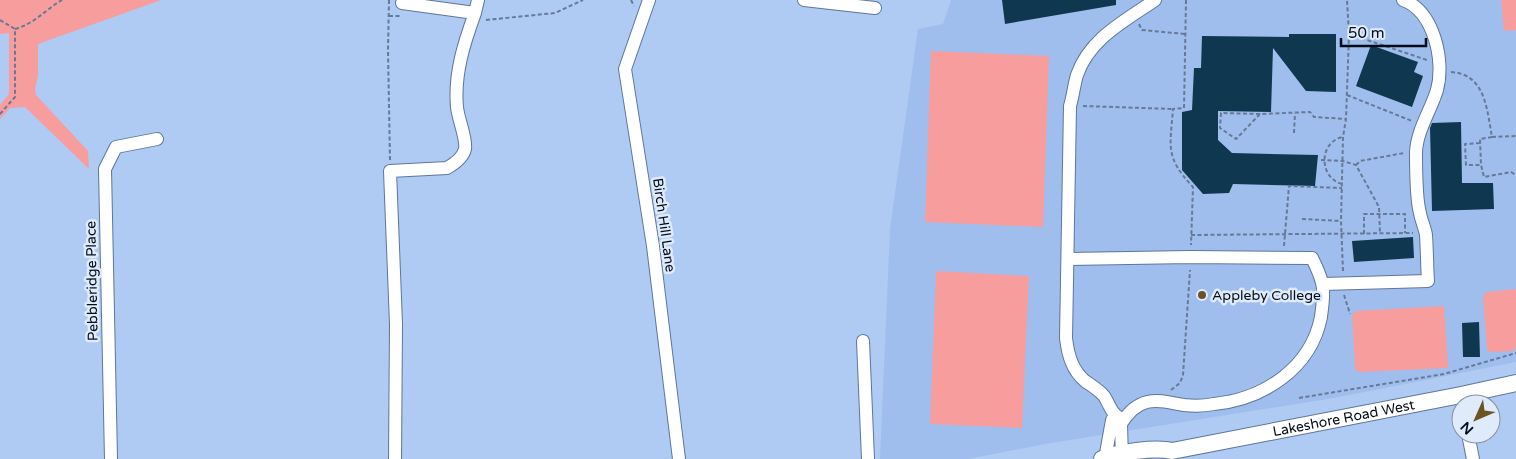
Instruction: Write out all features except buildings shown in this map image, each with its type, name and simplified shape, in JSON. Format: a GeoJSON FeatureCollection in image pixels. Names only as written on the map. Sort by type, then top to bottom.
{"type":"FeatureCollection","features":[{"type":"Feature","properties":{"kind":"main road","name":"Lakeshore Road West"},"geometry":{"type":"LineString","coordinates":[[1481,394],[1516,383]]}},
{"type":"Feature","properties":{"kind":"main road","name":"Lakeshore Road West"},"geometry":{"type":"LineString","coordinates":[[1104,458],[1122,457],[1162,449],[1168,455],[1451,402]]}},
{"type":"Feature","properties":{"kind":"street","name":"Birch Hill Lane"},"geometry":{"type":"LineString","coordinates":[[649,0],[624,69],[653,246],[679,459]]}},
{"type":"Feature","properties":{"kind":"street"},"geometry":{"type":"LineString","coordinates":[[804,0],[874,8]]}},
{"type":"Feature","properties":{"kind":"street"},"geometry":{"type":"LineString","coordinates":[[1122,457],[1119,420],[1104,397],[1086,381],[1072,363],[1066,338],[1070,106],[1078,75],[1089,51],[1097,42],[1120,24],[1155,0]]}},
{"type":"Feature","properties":{"kind":"street"},"geometry":{"type":"LineString","coordinates":[[1323,284],[1428,281],[1426,233],[1419,212],[1416,151],[1423,125],[1438,85],[1438,63],[1433,32],[1427,19],[1414,6],[1403,0]]}},
{"type":"Feature","properties":{"kind":"street"},"geometry":{"type":"LineString","coordinates":[[396,459],[396,324],[390,170],[447,168],[461,157],[465,148],[458,116],[456,78],[477,6],[402,3]]}},
{"type":"Feature","properties":{"kind":"street","name":"Pebbleridge Place"},"geometry":{"type":"LineString","coordinates":[[111,459],[105,169],[116,147],[157,140]]}},
{"type":"Feature","properties":{"kind":"street"},"geometry":{"type":"LineString","coordinates":[[1068,259],[1312,258],[1323,284],[1322,309],[1315,338],[1307,353],[1288,374],[1254,394],[1230,402],[1194,406],[1160,401],[1142,403],[1119,420],[1112,420],[1104,458]]}},
{"type":"Feature","properties":{"kind":"street"},"geometry":{"type":"LineString","coordinates":[[863,341],[868,459]]}},
{"type":"Feature","properties":{"kind":"street"},"geometry":{"type":"LineString","coordinates":[[1470,444],[1473,459]]}},
{"type":"Feature","properties":{"kind":"path"},"geometry":{"type":"LineString","coordinates":[[15,30],[34,22],[46,10],[62,0]]}},
{"type":"Feature","properties":{"kind":"path"},"geometry":{"type":"LineString","coordinates":[[389,0],[390,170]]}},
{"type":"Feature","properties":{"kind":"path"},"geometry":{"type":"LineString","coordinates":[[1077,106],[1184,108],[1186,0]]}},
{"type":"Feature","properties":{"kind":"path"},"geometry":{"type":"LineString","coordinates":[[1343,278],[1341,221],[1343,137],[1346,119],[1349,34],[1347,0]]}},
{"type":"Feature","properties":{"kind":"path"},"geometry":{"type":"LineString","coordinates":[[1141,9],[1142,30],[1186,34]]}},
{"type":"Feature","properties":{"kind":"path"},"geometry":{"type":"LineString","coordinates":[[0,20],[15,30]]}},
{"type":"Feature","properties":{"kind":"path"},"geometry":{"type":"LineString","coordinates":[[0,114],[16,97],[15,30]]}},
{"type":"Feature","properties":{"kind":"path"},"geometry":{"type":"LineString","coordinates":[[1349,34],[1430,60]]}},
{"type":"Feature","properties":{"kind":"path"},"geometry":{"type":"LineString","coordinates":[[1446,72],[1457,72],[1466,75],[1481,91],[1492,138]]}},
{"type":"Feature","properties":{"kind":"path"},"geometry":{"type":"LineString","coordinates":[[1347,95],[1423,125]]}},
{"type":"Feature","properties":{"kind":"path"},"geometry":{"type":"LineString","coordinates":[[1168,392],[1180,383],[1183,375],[1194,187],[1178,171],[1170,151],[1173,109]]}},
{"type":"Feature","properties":{"kind":"path"},"geometry":{"type":"LineString","coordinates":[[1260,114],[1236,139],[1220,128],[1221,113],[1310,112],[1314,117],[1346,119]]}},
{"type":"Feature","properties":{"kind":"path"},"geometry":{"type":"LineString","coordinates":[[1294,133],[1295,113]]}},
{"type":"Feature","properties":{"kind":"path"},"geometry":{"type":"LineString","coordinates":[[1516,136],[1480,139],[1481,166],[1484,178],[1511,172],[1516,175]]}},
{"type":"Feature","properties":{"kind":"path"},"geometry":{"type":"LineString","coordinates":[[1342,184],[1335,181],[1327,173],[1325,160],[1326,150],[1330,144],[1343,137]]}},
{"type":"Feature","properties":{"kind":"path"},"geometry":{"type":"LineString","coordinates":[[1480,143],[1465,144],[1466,165],[1481,166]]}},
{"type":"Feature","properties":{"kind":"path"},"geometry":{"type":"LineString","coordinates":[[1356,166],[1360,162],[1416,151]]}},
{"type":"Feature","properties":{"kind":"path"},"geometry":{"type":"LineString","coordinates":[[1321,160],[1343,161],[1356,166],[1379,207],[1380,233]]}},
{"type":"Feature","properties":{"kind":"path"},"geometry":{"type":"LineString","coordinates":[[1283,258],[1289,186],[1342,188]]}},
{"type":"Feature","properties":{"kind":"path"},"geometry":{"type":"LineString","coordinates":[[1364,234],[1364,214],[1404,214],[1405,233]]}},
{"type":"Feature","properties":{"kind":"path"},"geometry":{"type":"LineString","coordinates":[[1302,219],[1341,221]]}},
{"type":"Feature","properties":{"kind":"path"},"geometry":{"type":"LineString","coordinates":[[1191,235],[1426,233]]}},
{"type":"Feature","properties":{"kind":"path"},"geometry":{"type":"LineString","coordinates":[[1343,292],[1350,314]]}},
{"type":"Feature","properties":{"kind":"path"},"geometry":{"type":"LineString","coordinates":[[1299,398],[1444,374],[1516,353]]}},
{"type":"Feature","properties":{"kind":"shaded area"},"geometry":{"type":"Polygon","coordinates":[[[0,0],[161,0],[38,44],[36,95],[88,151],[89,169],[25,107],[10,108],[0,119],[0,105],[9,94],[9,33],[0,34],[0,0]]]}},
{"type":"Feature","properties":{"kind":"shaded area","name":"Appleby College"},"geometry":{"type":"Polygon","coordinates":[[[951,0],[1516,0],[1516,362],[1334,398],[1045,444],[968,459],[880,459],[890,229],[918,29],[943,24],[951,0]]]}},
{"type":"Feature","properties":{"kind":"shaded area"},"geometry":{"type":"Polygon","coordinates":[[[1501,0],[1516,0],[1516,30],[1504,31],[1501,0]]]}},
{"type":"Feature","properties":{"kind":"shaded area"},"geometry":{"type":"Polygon","coordinates":[[[931,51],[1049,56],[1043,227],[925,222],[931,51]]]}},
{"type":"Feature","properties":{"kind":"shaded area"},"geometry":{"type":"Polygon","coordinates":[[[936,271],[1029,276],[1022,428],[930,424],[936,271]]]}},
{"type":"Feature","properties":{"kind":"shaded area"},"geometry":{"type":"Polygon","coordinates":[[[1516,289],[1516,347],[1513,351],[1490,352],[1487,349],[1483,296],[1487,292],[1516,289]]]}},
{"type":"Feature","properties":{"kind":"shaded area"},"geometry":{"type":"Polygon","coordinates":[[[1444,306],[1448,368],[1359,372],[1355,369],[1352,315],[1356,311],[1444,306]]]}},
{"type":"Feature","properties":{"kind":"place","name":"Appleby College"},"geometry":{"type":"Point","coordinates":[1202,295]}}]}
